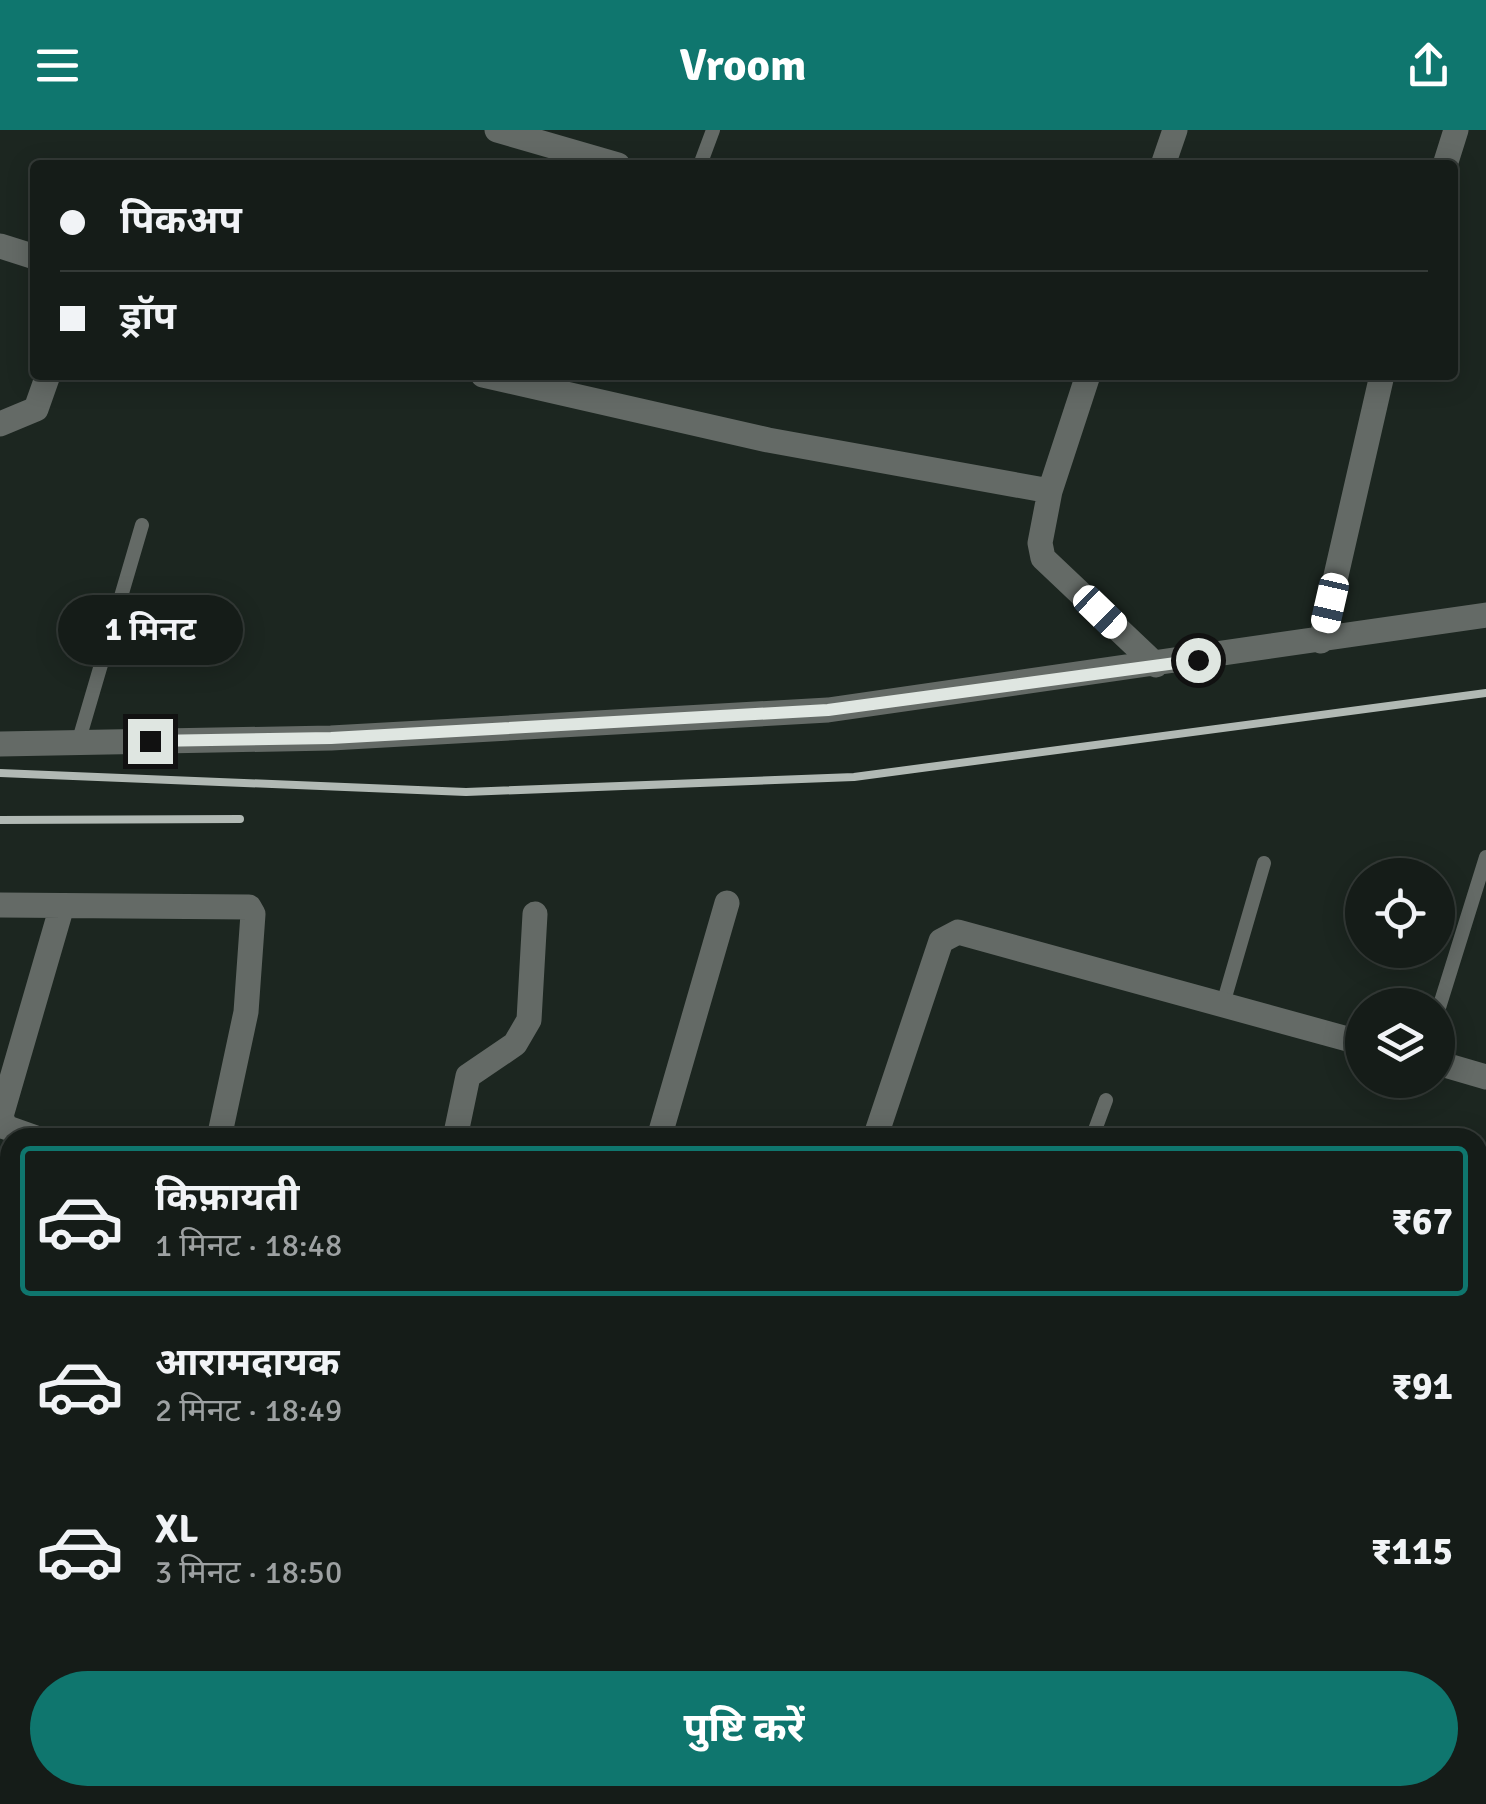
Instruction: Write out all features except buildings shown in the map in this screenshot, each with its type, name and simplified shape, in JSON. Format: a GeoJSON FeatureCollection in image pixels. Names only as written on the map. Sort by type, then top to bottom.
{"type":"FeatureCollection","features":[{"type":"Feature","properties":{"kind":"street"},"geometry":{"type":"LineString","coordinates":[[497,130],[531,134],[604,160]]}},
{"type":"Feature","properties":{"kind":"street"},"geometry":{"type":"LineString","coordinates":[[1164,160],[1176,130]]}},
{"type":"Feature","properties":{"kind":"street"},"geometry":{"type":"LineString","coordinates":[[1446,160],[1456,130]]}},
{"type":"Feature","properties":{"kind":"street"},"geometry":{"type":"LineString","coordinates":[[0,246],[30,255]]}},
{"type":"Feature","properties":{"kind":"street"},"geometry":{"type":"LineString","coordinates":[[0,424],[36,409],[46,380]]}},
{"type":"Feature","properties":{"kind":"street"},"geometry":{"type":"LineString","coordinates":[[505,380],[768,440],[1050,491]]}},
{"type":"Feature","properties":{"kind":"street"},"geometry":{"type":"LineString","coordinates":[[1086,380],[1050,491],[1040,543],[1043,558],[1156,665]]}},
{"type":"Feature","properties":{"kind":"street"},"geometry":{"type":"LineString","coordinates":[[1321,641],[1381,380]]}},
{"type":"Feature","properties":{"kind":"street"},"geometry":{"type":"LineString","coordinates":[[0,744],[331,738],[828,710],[1486,616]]}},
{"type":"Feature","properties":{"kind":"street"},"geometry":{"type":"LineString","coordinates":[[663,1128],[727,903]]}},
{"type":"Feature","properties":{"kind":"street"},"geometry":{"type":"LineString","coordinates":[[0,905],[244,905],[254,914],[246,1012],[221,1128]]}},
{"type":"Feature","properties":{"kind":"street"},"geometry":{"type":"LineString","coordinates":[[7,1128],[1,1116],[62,906]]}},
{"type":"Feature","properties":{"kind":"street"},"geometry":{"type":"LineString","coordinates":[[457,1128],[468,1076],[516,1044],[529,1020],[536,914]]}},
{"type":"Feature","properties":{"kind":"street"},"geometry":{"type":"LineString","coordinates":[[878,1128],[941,941],[958,932],[1345,1038]]}},
{"type":"Feature","properties":{"kind":"street"},"geometry":{"type":"LineString","coordinates":[[1455,1068],[1486,1076]]}},
{"type":"Feature","properties":{"kind":"lane"},"geometry":{"type":"LineString","coordinates":[[702,160],[713,130]]}},
{"type":"Feature","properties":{"kind":"lane"},"geometry":{"type":"LineString","coordinates":[[78,742],[142,525]]}},
{"type":"Feature","properties":{"kind":"lane"},"geometry":{"type":"LineString","coordinates":[[1445,988],[1486,856]]}},
{"type":"Feature","properties":{"kind":"lane"},"geometry":{"type":"LineString","coordinates":[[1223,1004],[1264,863]]}},
{"type":"Feature","properties":{"kind":"lane"},"geometry":{"type":"LineString","coordinates":[[1096,1128],[1106,1100]]}},
{"type":"Feature","properties":{"kind":"railway"},"geometry":{"type":"LineString","coordinates":[[0,773],[466,792],[854,777],[1486,693]]}},
{"type":"Feature","properties":{"kind":"railway"},"geometry":{"type":"LineString","coordinates":[[0,820],[240,819]]}},
{"type":"Feature","properties":{"kind":"route"},"geometry":{"type":"LineString","coordinates":[[150,741],[331,738],[828,710],[1198,660]]}}]}
